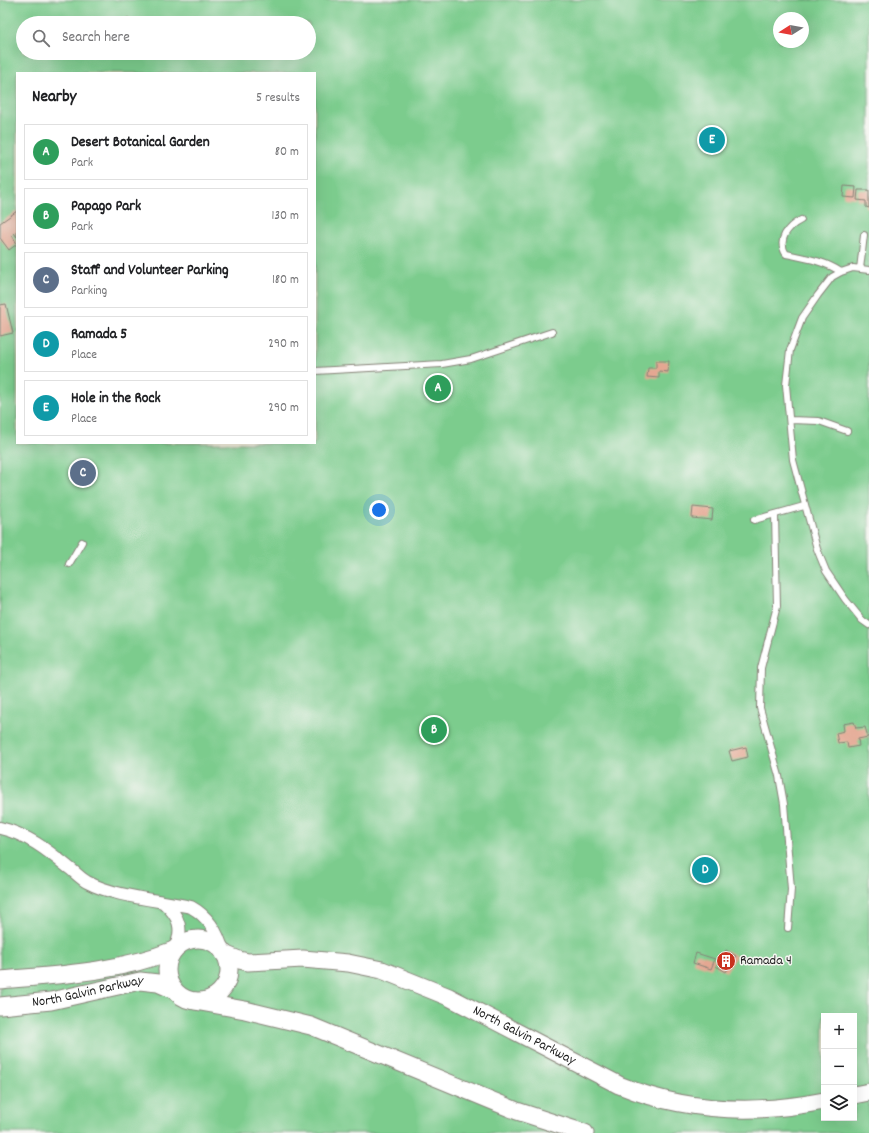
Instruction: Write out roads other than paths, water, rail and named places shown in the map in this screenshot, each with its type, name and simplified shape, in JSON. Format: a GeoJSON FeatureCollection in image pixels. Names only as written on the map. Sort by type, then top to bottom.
{"type":"FeatureCollection","features":[{"type":"Feature","properties":{"kind":"main road"},"geometry":{"type":"LineString","coordinates":[[195,1001],[205,1000],[222,990],[227,981],[229,971],[224,953],[213,943],[200,939],[191,939],[174,949],[167,964],[167,974],[174,990],[187,999],[195,1001],[245,1010],[311,1026],[517,1111],[584,1133]]}},
{"type":"Feature","properties":{"kind":"main road","name":"North Galvin Parkway"},"geometry":{"type":"LineString","coordinates":[[0,980],[117,967],[148,960],[174,949]]}},
{"type":"Feature","properties":{"kind":"main road","name":"North Galvin Parkway"},"geometry":{"type":"LineString","coordinates":[[224,953],[239,960],[248,962],[310,959],[348,963],[382,970],[449,997],[619,1085],[640,1094],[675,1103],[711,1109],[751,1110],[821,1101]]}},
{"type":"Feature","properties":{"kind":"main road","name":"North Galvin Parkway"},"geometry":{"type":"LineString","coordinates":[[0,1006],[51,1001],[140,981],[158,983],[174,990]]}},
{"type":"Feature","properties":{"kind":"main road"},"geometry":{"type":"LineString","coordinates":[[857,1094],[869,1092]]}},
{"type":"Feature","properties":{"kind":"street"},"geometry":{"type":"LineString","coordinates":[[0,828],[22,834],[39,844],[86,881],[98,887],[113,892],[164,903],[191,907],[205,916],[214,929],[224,953]]}},
{"type":"Feature","properties":{"kind":"street"},"geometry":{"type":"LineString","coordinates":[[164,903],[172,910],[178,920],[180,935],[174,949]]}},
{"type":"Feature","properties":{"kind":"lane"},"geometry":{"type":"LineString","coordinates":[[801,220],[792,225],[783,238],[782,247],[786,254],[809,259],[833,267],[841,272]]}},
{"type":"Feature","properties":{"kind":"lane"},"geometry":{"type":"LineString","coordinates":[[860,268],[864,235]]}},
{"type":"Feature","properties":{"kind":"lane"},"geometry":{"type":"LineString","coordinates":[[869,270],[860,268],[841,272],[832,277],[802,318],[790,350],[786,385],[793,460],[804,506],[817,549],[826,571],[845,599],[862,620],[869,625]]}},
{"type":"Feature","properties":{"kind":"lane"},"geometry":{"type":"LineString","coordinates":[[316,371],[442,364],[471,359],[552,332]]}},
{"type":"Feature","properties":{"kind":"lane"},"geometry":{"type":"LineString","coordinates":[[790,420],[819,421],[847,431]]}},
{"type":"Feature","properties":{"kind":"lane"},"geometry":{"type":"LineString","coordinates":[[754,520],[804,506]]}},
{"type":"Feature","properties":{"kind":"lane"},"geometry":{"type":"LineString","coordinates":[[775,515],[777,606],[761,668],[760,708],[779,776],[784,804],[791,889],[788,928]]}},
{"type":"Feature","properties":{"kind":"lane"},"geometry":{"type":"LineString","coordinates":[[69,564],[82,542]]}},
{"type":"Feature","properties":{"kind":"place","name":"Hole in the Rock"},"geometry":{"type":"Point","coordinates":[712,140]}},
{"type":"Feature","properties":{"kind":"place","name":"Desert Botanical Garden"},"geometry":{"type":"Point","coordinates":[438,388]}},
{"type":"Feature","properties":{"kind":"place","name":"Staff and Volunteer Parking"},"geometry":{"type":"Point","coordinates":[83,473]}},
{"type":"Feature","properties":{"kind":"place","name":"Papago Park"},"geometry":{"type":"Point","coordinates":[434,730]}},
{"type":"Feature","properties":{"kind":"place","name":"Ramada 5"},"geometry":{"type":"Point","coordinates":[705,870]}},
{"type":"Feature","properties":{"kind":"place","name":"Ramada 4"},"geometry":{"type":"Point","coordinates":[726,961]}}]}
